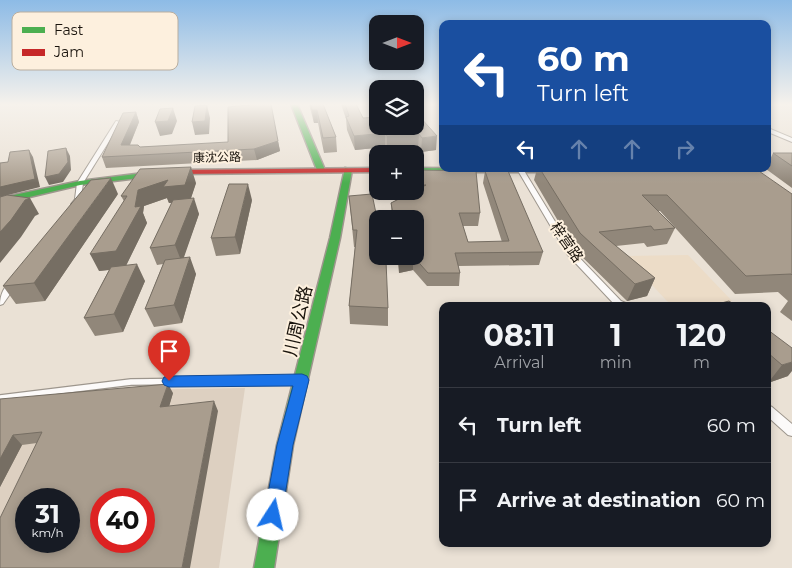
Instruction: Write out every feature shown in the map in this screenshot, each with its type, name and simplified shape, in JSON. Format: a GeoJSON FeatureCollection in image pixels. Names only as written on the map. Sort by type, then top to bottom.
{"type":"FeatureCollection","features":[{"type":"Feature","properties":{"kind":"street"},"geometry":{"type":"LineString","coordinates":[[66,215],[78,199],[80,183],[113,131]]}},
{"type":"Feature","properties":{"kind":"street"},"geometry":{"type":"LineString","coordinates":[[305,131],[321,170]]}},
{"type":"Feature","properties":{"kind":"street"},"geometry":{"type":"LineString","coordinates":[[771,131],[792,140]]}},
{"type":"Feature","properties":{"kind":"street","name":"川周公路"},"geometry":{"type":"LineString","coordinates":[[264,568],[285,445],[335,238],[348,170]]}},
{"type":"Feature","properties":{"kind":"street","name":"康沈公路"},"geometry":{"type":"LineString","coordinates":[[0,201],[80,183],[173,172],[369,170]]}},
{"type":"Feature","properties":{"kind":"street"},"geometry":{"type":"LineString","coordinates":[[424,170],[439,170]]}},
{"type":"Feature","properties":{"kind":"street","name":"梓营路"},"geometry":{"type":"LineString","coordinates":[[523,172],[570,252],[617,302]]}},
{"type":"Feature","properties":{"kind":"street"},"geometry":{"type":"LineString","coordinates":[[0,302],[18,278]]}},
{"type":"Feature","properties":{"kind":"street"},"geometry":{"type":"LineString","coordinates":[[771,413],[792,431]]}},
{"type":"Feature","properties":{"kind":"lane"},"geometry":{"type":"LineString","coordinates":[[0,398],[131,382],[302,380]]}},
{"type":"Feature","properties":{"kind":"shaded area"},"geometry":{"type":"Polygon","coordinates":[[[688,255],[732,301],[669,302],[625,256],[688,255]]]}},
{"type":"Feature","properties":{"kind":"shaded area"},"geometry":{"type":"Polygon","coordinates":[[[245,388],[219,568],[0,568],[0,404],[122,390],[245,388]]]}},
{"type":"Feature","properties":{"kind":"building"},"geometry":{"type":"Polygon","coordinates":[[[115,131],[128,131],[121,145],[138,145],[140,147],[228,142],[228,131],[276,131],[278,141],[254,149],[102,157],[115,131]]]}},
{"type":"Feature","properties":{"kind":"building"},"geometry":{"type":"Polygon","coordinates":[[[321,131],[333,131],[336,137],[323,138],[321,131]]]}},
{"type":"Feature","properties":{"kind":"building"},"geometry":{"type":"Polygon","coordinates":[[[352,131],[369,131],[369,135],[354,136],[352,131]]]}},
{"type":"Feature","properties":{"kind":"building"},"geometry":{"type":"Polygon","coordinates":[[[424,131],[432,131],[437,136],[422,138],[420,135],[424,135],[424,131]]]}},
{"type":"Feature","properties":{"kind":"building"},"geometry":{"type":"Polygon","coordinates":[[[66,148],[68,162],[59,174],[45,177],[48,151],[66,148]]]}},
{"type":"Feature","properties":{"kind":"building"},"geometry":{"type":"Polygon","coordinates":[[[29,150],[35,179],[0,187],[0,163],[8,162],[10,152],[29,150]]]}},
{"type":"Feature","properties":{"kind":"building"},"geometry":{"type":"Polygon","coordinates":[[[773,153],[792,153],[792,166],[773,153]]]}},
{"type":"Feature","properties":{"kind":"building"},"geometry":{"type":"Polygon","coordinates":[[[191,167],[185,185],[163,187],[168,180],[138,190],[135,207],[141,206],[116,251],[90,254],[127,196],[121,196],[140,169],[191,167]]]}},
{"type":"Feature","properties":{"kind":"building"},"geometry":{"type":"Polygon","coordinates":[[[424,170],[476,172],[480,213],[459,213],[468,242],[509,241],[485,172],[508,172],[543,252],[455,253],[460,273],[428,273],[421,265],[424,265],[424,210],[392,210],[391,203],[397,200],[424,200],[424,186],[426,185],[424,185],[424,170]]]}},
{"type":"Feature","properties":{"kind":"building"},"geometry":{"type":"Polygon","coordinates":[[[542,172],[760,172],[792,194],[792,275],[746,276],[667,195],[642,195],[675,228],[654,230],[651,226],[599,232],[655,278],[635,284],[580,233],[542,172]]]}},
{"type":"Feature","properties":{"kind":"building"},"geometry":{"type":"Polygon","coordinates":[[[111,178],[34,283],[3,286],[91,180],[111,178]]]}},
{"type":"Feature","properties":{"kind":"building"},"geometry":{"type":"Polygon","coordinates":[[[229,184],[248,184],[235,237],[211,238],[229,184]]]}},
{"type":"Feature","properties":{"kind":"building"},"geometry":{"type":"Polygon","coordinates":[[[369,194],[369,200],[373,200],[375,210],[369,210],[369,265],[386,265],[388,308],[349,306],[357,230],[353,230],[349,196],[369,194]]]}},
{"type":"Feature","properties":{"kind":"building"},"geometry":{"type":"Polygon","coordinates":[[[7,195],[30,198],[25,200],[0,232],[0,197],[7,195]]]}},
{"type":"Feature","properties":{"kind":"building"},"geometry":{"type":"Polygon","coordinates":[[[194,198],[175,245],[150,248],[173,200],[194,198]]]}},
{"type":"Feature","properties":{"kind":"building"},"geometry":{"type":"Polygon","coordinates":[[[190,257],[174,305],[145,309],[165,260],[190,257]]]}},
{"type":"Feature","properties":{"kind":"building"},"geometry":{"type":"Polygon","coordinates":[[[137,264],[114,314],[84,318],[111,267],[137,264]]]}},
{"type":"Feature","properties":{"kind":"building"},"geometry":{"type":"Polygon","coordinates":[[[771,332],[792,348],[792,362],[782,365],[771,356],[771,332]]]}},
{"type":"Feature","properties":{"kind":"building"},"geometry":{"type":"Polygon","coordinates":[[[168,384],[160,407],[214,401],[182,568],[0,568],[0,518],[42,432],[13,435],[0,459],[0,399],[168,384]]]}},
{"type":"Feature","properties":{"kind":"traffic: fast"},"geometry":{"type":"LineString","coordinates":[[305,131],[321,170]]}},
{"type":"Feature","properties":{"kind":"traffic: fast"},"geometry":{"type":"LineString","coordinates":[[264,568],[285,445],[335,238],[348,170]]}},
{"type":"Feature","properties":{"kind":"traffic: fast"},"geometry":{"type":"LineString","coordinates":[[424,170],[439,170]]}},
{"type":"Feature","properties":{"kind":"traffic: fast"},"geometry":{"type":"LineString","coordinates":[[0,201],[80,183],[152,174]]}},
{"type":"Feature","properties":{"kind":"traffic: jam"},"geometry":{"type":"LineString","coordinates":[[175,172],[369,170]]}},
{"type":"Feature","properties":{"kind":"route"},"geometry":{"type":"LineString","coordinates":[[169,381],[302,380],[285,445],[273,515]]}}]}
